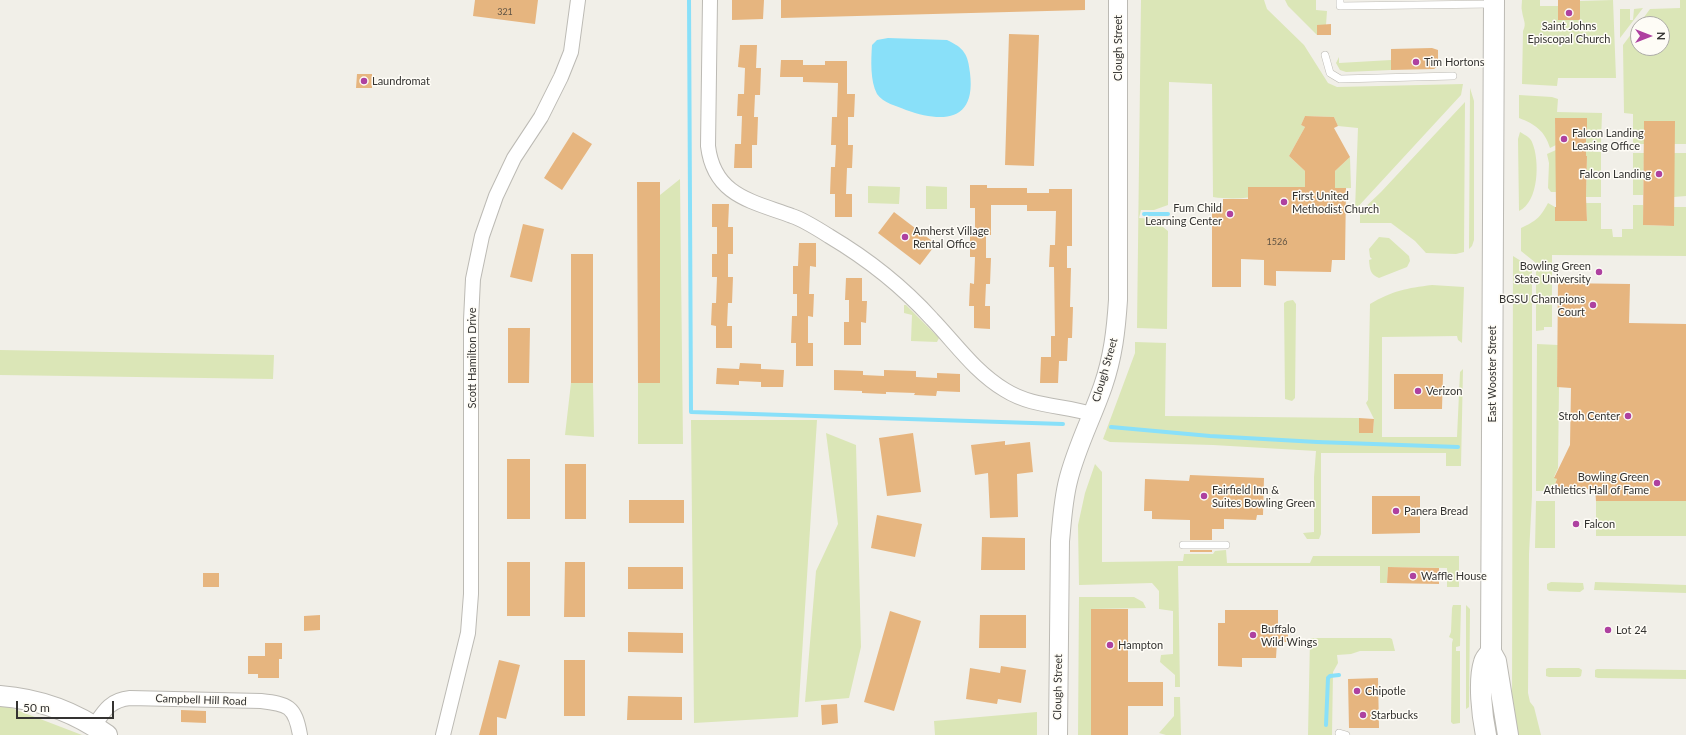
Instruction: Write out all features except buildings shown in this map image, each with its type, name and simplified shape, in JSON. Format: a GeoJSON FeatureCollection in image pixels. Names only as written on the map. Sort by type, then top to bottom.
{"type":"FeatureCollection","features":[{"type":"Feature","properties":{"kind":"main road","name":"East Wooster Street"},"geometry":{"type":"LineString","coordinates":[[1494,2],[1491,652],[1496,661],[1508,735]]}},
{"type":"Feature","properties":{"kind":"main road","name":"East Wooster Street"},"geometry":{"type":"LineString","coordinates":[[1486,735],[1482,699],[1482,677],[1484,661],[1491,652]]}},
{"type":"Feature","properties":{"kind":"main road","name":"Campbell Hill Road"},"geometry":{"type":"LineString","coordinates":[[0,696],[48,704],[67,711],[100,731]]}},
{"type":"Feature","properties":{"kind":"street","name":"Scott Hamilton Drive"},"geometry":{"type":"LineString","coordinates":[[444,735],[468,633],[472,594],[471,320],[473,279],[482,236],[496,196],[514,158],[541,117],[561,77],[571,52],[578,0]]}},
{"type":"Feature","properties":{"kind":"street"},"geometry":{"type":"LineString","coordinates":[[710,0],[708,146],[709,158],[721,181],[738,195],[763,206],[793,216],[828,235],[856,253],[915,302],[970,363],[987,378],[1007,392],[1033,403],[1078,410],[1092,414]]}},
{"type":"Feature","properties":{"kind":"street","name":"Clough Street"},"geometry":{"type":"LineString","coordinates":[[1058,735],[1060,542],[1062,512],[1073,463],[1103,386],[1116,334],[1118,300],[1118,0]]}},
{"type":"Feature","properties":{"kind":"street","name":"Campbell Hill Road"},"geometry":{"type":"LineString","coordinates":[[100,731],[105,709],[120,699],[130,698],[261,701],[281,704],[293,711],[297,720],[300,735]]}},
{"type":"Feature","properties":{"kind":"lane"},"geometry":{"type":"LineString","coordinates":[[1340,0],[1340,6],[1494,2]]}},
{"type":"Feature","properties":{"kind":"lane"},"geometry":{"type":"LineString","coordinates":[[1324,55],[1327,68],[1330,73],[1340,79],[1453,76]]}},
{"type":"Feature","properties":{"kind":"lane"},"geometry":{"type":"LineString","coordinates":[[1184,545],[1226,545]]}},
{"type":"Feature","properties":{"kind":"green space"},"geometry":{"type":"Polygon","coordinates":[[[1141,0],[1264,0],[1267,9],[1304,45],[1328,83],[1337,87],[1463,84],[1461,95],[1355,210],[1358,128],[1338,126],[1334,117],[1305,116],[1301,125],[1305,127],[1289,156],[1305,171],[1305,187],[1248,198],[1213,197],[1212,84],[1169,82],[1168,205],[1154,210],[1141,210],[1139,218],[1153,219],[1168,231],[1167,329],[1137,328],[1141,0]]]}},
{"type":"Feature","properties":{"kind":"green space"},"geometry":{"type":"Polygon","coordinates":[[[1285,0],[1316,0],[1316,10],[1327,11],[1326,25],[1317,25],[1317,35],[1288,6],[1285,0]]]}},
{"type":"Feature","properties":{"kind":"green space"},"geometry":{"type":"Polygon","coordinates":[[[1522,0],[1540,0],[1540,6],[1558,6],[1558,20],[1580,20],[1580,1],[1613,0],[1616,78],[1558,78],[1557,86],[1522,84],[1523,31],[1525,24],[1522,10],[1522,0]]]}},
{"type":"Feature","properties":{"kind":"green space"},"geometry":{"type":"Polygon","coordinates":[[[1680,0],[1686,0],[1686,144],[1674,144],[1674,121],[1644,121],[1644,144],[1633,144],[1633,114],[1624,113],[1623,45],[1630,36],[1630,56],[1670,56],[1670,16],[1645,16],[1650,9],[1680,8],[1680,0]]]}},
{"type":"Feature","properties":{"kind":"green space"},"geometry":{"type":"Polygon","coordinates":[[[1643,8],[1637,16],[1633,16],[1634,9],[1643,8]]]}},
{"type":"Feature","properties":{"kind":"green space"},"geometry":{"type":"Polygon","coordinates":[[[1620,9],[1630,9],[1630,25],[1620,38],[1620,9]]]}},
{"type":"Feature","properties":{"kind":"green space"},"geometry":{"type":"Polygon","coordinates":[[[1339,57],[1339,63],[1391,60],[1391,70],[1346,72],[1340,70],[1336,63],[1339,57]]]}},
{"type":"Feature","properties":{"kind":"green space"},"geometry":{"type":"Polygon","coordinates":[[[1470,88],[1474,101],[1474,240],[1469,249],[1470,88]]]}},
{"type":"Feature","properties":{"kind":"green space"},"geometry":{"type":"Polygon","coordinates":[[[1519,95],[1552,97],[1558,99],[1557,112],[1602,113],[1601,143],[1586,143],[1587,118],[1555,118],[1556,145],[1550,148],[1548,142],[1539,129],[1519,118],[1519,95]]]}},
{"type":"Feature","properties":{"kind":"green space"},"geometry":{"type":"Polygon","coordinates":[[[1465,102],[1464,252],[1456,254],[1426,253],[1415,241],[1391,223],[1360,223],[1360,212],[1381,192],[1465,102]]]}},
{"type":"Feature","properties":{"kind":"green space"},"geometry":{"type":"Polygon","coordinates":[[[1520,132],[1529,137],[1532,142],[1535,150],[1537,169],[1531,199],[1526,206],[1519,211],[1518,139],[1520,132]]]}},
{"type":"Feature","properties":{"kind":"green space"},"geometry":{"type":"Polygon","coordinates":[[[1556,150],[1556,192],[1551,192],[1548,188],[1549,163],[1547,154],[1556,150]]]}},
{"type":"Feature","properties":{"kind":"green space"},"geometry":{"type":"Polygon","coordinates":[[[1586,151],[1601,152],[1601,197],[1586,197],[1586,151]]]}},
{"type":"Feature","properties":{"kind":"green space"},"geometry":{"type":"Polygon","coordinates":[[[1633,153],[1644,153],[1643,195],[1633,195],[1633,153]]]}},
{"type":"Feature","properties":{"kind":"green space"},"geometry":{"type":"Polygon","coordinates":[[[1674,153],[1686,153],[1686,196],[1674,197],[1674,153]]]}},
{"type":"Feature","properties":{"kind":"green space"},"geometry":{"type":"Polygon","coordinates":[[[1350,157],[1351,188],[1335,188],[1335,171],[1350,157]]]}},
{"type":"Feature","properties":{"kind":"green space"},"geometry":{"type":"Polygon","coordinates":[[[680,179],[683,444],[638,444],[638,383],[660,382],[660,326],[638,326],[638,309],[660,309],[660,195],[680,179]]]}},
{"type":"Feature","properties":{"kind":"green space"},"geometry":{"type":"Polygon","coordinates":[[[868,186],[900,187],[899,204],[868,203],[868,186]]]}},
{"type":"Feature","properties":{"kind":"green space"},"geometry":{"type":"Polygon","coordinates":[[[926,186],[947,187],[947,209],[926,209],[926,186]]]}},
{"type":"Feature","properties":{"kind":"green space"},"geometry":{"type":"Polygon","coordinates":[[[1548,203],[1555,207],[1555,221],[1587,221],[1586,203],[1601,203],[1601,229],[1612,229],[1613,237],[1622,237],[1622,229],[1633,229],[1633,205],[1643,205],[1643,225],[1674,226],[1674,207],[1686,207],[1686,256],[1552,255],[1552,327],[1544,327],[1544,330],[1536,331],[1536,263],[1521,251],[1521,228],[1537,218],[1543,212],[1548,203]]]}},
{"type":"Feature","properties":{"kind":"green space"},"geometry":{"type":"Polygon","coordinates":[[[1379,237],[1389,238],[1409,256],[1410,261],[1407,267],[1379,278],[1372,273],[1369,260],[1372,259],[1370,257],[1369,249],[1379,237]]]}},
{"type":"Feature","properties":{"kind":"green space"},"geometry":{"type":"Polygon","coordinates":[[[1513,256],[1529,266],[1532,271],[1532,496],[1529,554],[1528,693],[1530,702],[1534,707],[1541,735],[1515,735],[1512,705],[1513,256]]]}},
{"type":"Feature","properties":{"kind":"green space"},"geometry":{"type":"Polygon","coordinates":[[[1432,285],[1464,287],[1462,343],[1458,340],[1457,336],[1382,337],[1382,437],[1457,437],[1460,372],[1463,369],[1461,466],[1446,466],[1446,453],[1321,453],[1321,534],[1319,539],[1307,539],[1303,533],[1314,532],[1314,477],[1316,451],[1213,445],[1110,442],[1103,439],[1135,353],[1135,342],[1166,343],[1165,416],[1359,418],[1359,433],[1373,433],[1374,419],[1366,403],[1368,400],[1370,304],[1385,296],[1400,291],[1432,285]]]}},
{"type":"Feature","properties":{"kind":"green space"},"geometry":{"type":"Polygon","coordinates":[[[1293,300],[1296,304],[1295,398],[1292,401],[1285,399],[1284,303],[1293,300]]]}},
{"type":"Feature","properties":{"kind":"green space"},"geometry":{"type":"Polygon","coordinates":[[[904,305],[906,305],[939,338],[937,342],[911,341],[912,315],[904,313],[904,305]]]}},
{"type":"Feature","properties":{"kind":"green space"},"geometry":{"type":"Polygon","coordinates":[[[1537,344],[1558,345],[1558,468],[1554,477],[1557,479],[1552,491],[1536,491],[1537,344]]]}},
{"type":"Feature","properties":{"kind":"green space"},"geometry":{"type":"Polygon","coordinates":[[[0,350],[274,355],[273,379],[0,375],[0,350]]]}},
{"type":"Feature","properties":{"kind":"green space"},"geometry":{"type":"Polygon","coordinates":[[[571,383],[593,383],[594,437],[565,435],[571,383]]]}},
{"type":"Feature","properties":{"kind":"green space"},"geometry":{"type":"Polygon","coordinates":[[[691,420],[817,420],[798,717],[694,723],[691,420]]]}},
{"type":"Feature","properties":{"kind":"green space"},"geometry":{"type":"Polygon","coordinates":[[[826,433],[856,445],[861,647],[849,698],[805,702],[816,571],[838,524],[826,433]]]}},
{"type":"Feature","properties":{"kind":"green space"},"geometry":{"type":"Polygon","coordinates":[[[1095,464],[1102,472],[1102,562],[1183,561],[1184,554],[1213,554],[1215,551],[1226,550],[1227,563],[1310,563],[1313,556],[1459,556],[1459,587],[1447,587],[1447,568],[1388,567],[1387,583],[1380,583],[1380,566],[1178,566],[1180,687],[1175,687],[1175,675],[1160,662],[1161,655],[1173,654],[1173,611],[1159,609],[1159,591],[1152,583],[1079,585],[1078,525],[1085,493],[1095,464]]]}},
{"type":"Feature","properties":{"kind":"green space"},"geometry":{"type":"Polygon","coordinates":[[[1536,501],[1555,501],[1555,548],[1535,548],[1536,501]]]}},
{"type":"Feature","properties":{"kind":"green space"},"geometry":{"type":"Polygon","coordinates":[[[1596,501],[1686,501],[1686,536],[1596,536],[1596,501]]]}},
{"type":"Feature","properties":{"kind":"green space"},"geometry":{"type":"Polygon","coordinates":[[[1551,582],[1583,583],[1584,589],[1580,592],[1549,591],[1547,589],[1547,584],[1551,582]]]}},
{"type":"Feature","properties":{"kind":"green space"},"geometry":{"type":"Polygon","coordinates":[[[1595,582],[1686,585],[1686,593],[1594,590],[1595,582]]]}},
{"type":"Feature","properties":{"kind":"green space"},"geometry":{"type":"Polygon","coordinates":[[[1079,597],[1134,597],[1143,602],[1146,608],[1091,609],[1091,735],[1078,735],[1079,597]]]}},
{"type":"Feature","properties":{"kind":"green space"},"geometry":{"type":"Polygon","coordinates":[[[1453,605],[1461,605],[1460,646],[1456,647],[1456,651],[1460,651],[1460,723],[1453,724],[1451,722],[1453,639],[1449,637],[1451,632],[1453,605]]]}},
{"type":"Feature","properties":{"kind":"green space"},"geometry":{"type":"Polygon","coordinates":[[[1466,605],[1470,609],[1469,707],[1466,709],[1466,605]]]}},
{"type":"Feature","properties":{"kind":"green space"},"geometry":{"type":"Polygon","coordinates":[[[1311,638],[1390,638],[1392,639],[1395,651],[1360,651],[1351,654],[1337,655],[1338,663],[1333,672],[1332,735],[1308,735],[1311,638]]]}},
{"type":"Feature","properties":{"kind":"green space"},"geometry":{"type":"Polygon","coordinates":[[[1579,668],[1582,670],[1581,676],[1579,677],[1549,677],[1546,676],[1546,669],[1579,668]]]}},
{"type":"Feature","properties":{"kind":"green space"},"geometry":{"type":"Polygon","coordinates":[[[1595,670],[1686,670],[1686,679],[1598,678],[1595,677],[1595,670]]]}},
{"type":"Feature","properties":{"kind":"green space"},"geometry":{"type":"Polygon","coordinates":[[[1174,697],[1180,697],[1181,735],[1166,735],[1159,733],[1174,716],[1174,697]]]}},
{"type":"Feature","properties":{"kind":"green space"},"geometry":{"type":"Polygon","coordinates":[[[1,704],[82,735],[0,735],[1,704]]]}},
{"type":"Feature","properties":{"kind":"green space"},"geometry":{"type":"Polygon","coordinates":[[[1037,712],[1037,735],[935,735],[934,721],[1037,712]]]}},
{"type":"Feature","properties":{"kind":"water"},"geometry":{"type":"Polygon","coordinates":[[[888,38],[947,40],[961,49],[968,61],[970,73],[968,101],[962,110],[954,115],[932,117],[906,110],[886,102],[880,97],[875,89],[872,77],[872,45],[877,40],[888,38]]]}},
{"type":"Feature","properties":{"kind":"waterway"},"geometry":{"type":"LineString","coordinates":[[689,0],[691,412],[1063,424]]}},
{"type":"Feature","properties":{"kind":"waterway"},"geometry":{"type":"LineString","coordinates":[[1144,214],[1168,214]]}},
{"type":"Feature","properties":{"kind":"waterway"},"geometry":{"type":"LineString","coordinates":[[1111,427],[1210,436],[1317,442],[1458,447]]}},
{"type":"Feature","properties":{"kind":"waterway"},"geometry":{"type":"LineString","coordinates":[[1326,725],[1328,678],[1330,676],[1339,675]]}},
{"type":"Feature","properties":{"kind":"place","name":"Saint Johns Episcopal Church"},"geometry":{"type":"Point","coordinates":[1569,13]}},
{"type":"Feature","properties":{"kind":"place","name":"Tim Hortons"},"geometry":{"type":"Point","coordinates":[1416,62]}},
{"type":"Feature","properties":{"kind":"place","name":"Laundromat"},"geometry":{"type":"Point","coordinates":[364,81]}},
{"type":"Feature","properties":{"kind":"place","name":"Falcon Landing Leasing Office"},"geometry":{"type":"Point","coordinates":[1564,139]}},
{"type":"Feature","properties":{"kind":"place","name":"Falcon Landing"},"geometry":{"type":"Point","coordinates":[1659,174]}},
{"type":"Feature","properties":{"kind":"place","name":"First United Methodist Church"},"geometry":{"type":"Point","coordinates":[1284,202]}},
{"type":"Feature","properties":{"kind":"place","name":"Fum Child Learning Center"},"geometry":{"type":"Point","coordinates":[1230,214]}},
{"type":"Feature","properties":{"kind":"place","name":"Amherst Village Rental Office"},"geometry":{"type":"Point","coordinates":[905,237]}},
{"type":"Feature","properties":{"kind":"place","name":"Bowling Green State University"},"geometry":{"type":"Point","coordinates":[1599,272]}},
{"type":"Feature","properties":{"kind":"place","name":"BGSU Champions Court"},"geometry":{"type":"Point","coordinates":[1593,305]}},
{"type":"Feature","properties":{"kind":"place","name":"Verizon"},"geometry":{"type":"Point","coordinates":[1418,391]}},
{"type":"Feature","properties":{"kind":"place","name":"Stroh Center"},"geometry":{"type":"Point","coordinates":[1628,416]}},
{"type":"Feature","properties":{"kind":"place","name":"Bowling Green Athletics Hall of Fame"},"geometry":{"type":"Point","coordinates":[1657,483]}},
{"type":"Feature","properties":{"kind":"place","name":"Fairfield Inn & Suites Bowling Green"},"geometry":{"type":"Point","coordinates":[1204,496]}},
{"type":"Feature","properties":{"kind":"place","name":"Panera Bread"},"geometry":{"type":"Point","coordinates":[1396,511]}},
{"type":"Feature","properties":{"kind":"place","name":"Falcon"},"geometry":{"type":"Point","coordinates":[1576,524]}},
{"type":"Feature","properties":{"kind":"place","name":"Waffle House"},"geometry":{"type":"Point","coordinates":[1413,576]}},
{"type":"Feature","properties":{"kind":"place","name":"Lot 24"},"geometry":{"type":"Point","coordinates":[1608,630]}},
{"type":"Feature","properties":{"kind":"place","name":"Buffalo Wild Wings"},"geometry":{"type":"Point","coordinates":[1253,635]}},
{"type":"Feature","properties":{"kind":"place","name":"Hampton"},"geometry":{"type":"Point","coordinates":[1110,645]}},
{"type":"Feature","properties":{"kind":"place","name":"Chipotle"},"geometry":{"type":"Point","coordinates":[1357,691]}},
{"type":"Feature","properties":{"kind":"place","name":"Starbucks"},"geometry":{"type":"Point","coordinates":[1363,715]}}]}
